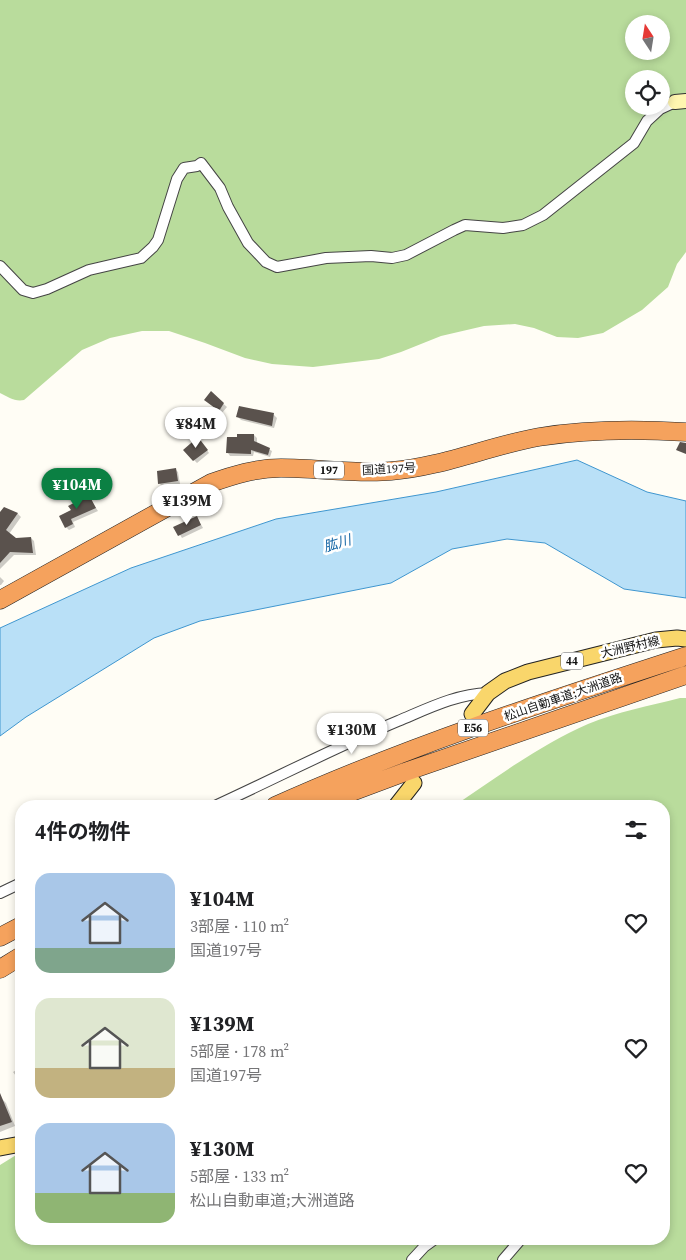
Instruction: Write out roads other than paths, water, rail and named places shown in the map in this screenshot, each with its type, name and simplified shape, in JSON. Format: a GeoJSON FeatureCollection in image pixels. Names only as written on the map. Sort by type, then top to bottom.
{"type":"FeatureCollection","features":[{"type":"Feature","properties":{"kind":"highway","name":"国道197号"},"geometry":{"type":"LineString","coordinates":[[0,600],[211,482],[246,471],[280,468],[389,472],[422,468],[537,438],[581,431],[640,430],[686,432]]}},
{"type":"Feature","properties":{"kind":"highway","name":"松山自動車道;大洲道路"},"geometry":{"type":"LineString","coordinates":[[290,800],[401,754],[511,714],[680,658]]}},
{"type":"Feature","properties":{"kind":"highway","name":"松山自動車道;大洲道路"},"geometry":{"type":"LineString","coordinates":[[330,800],[684,675]]}},
{"type":"Feature","properties":{"kind":"highway"},"geometry":{"type":"LineString","coordinates":[[0,926],[15,918]]}},
{"type":"Feature","properties":{"kind":"highway"},"geometry":{"type":"LineString","coordinates":[[0,937],[15,929]]}},
{"type":"Feature","properties":{"kind":"highway"},"geometry":{"type":"LineString","coordinates":[[0,956],[15,947]]}},
{"type":"Feature","properties":{"kind":"highway"},"geometry":{"type":"LineString","coordinates":[[0,969],[15,960]]}},
{"type":"Feature","properties":{"kind":"main road","name":"大洲野村線"},"geometry":{"type":"LineString","coordinates":[[472,714],[488,693],[505,681],[528,672],[656,640],[686,639]]}},
{"type":"Feature","properties":{"kind":"main road"},"geometry":{"type":"LineString","coordinates":[[401,800],[414,783]]}},
{"type":"Feature","properties":{"kind":"main road"},"geometry":{"type":"LineString","coordinates":[[0,1148],[15,1145]]}},
{"type":"Feature","properties":{"kind":"street"},"geometry":{"type":"LineString","coordinates":[[0,266],[23,290],[33,293],[47,289],[89,270],[141,258],[158,240],[177,179],[184,168],[197,166],[201,163],[220,188],[248,243],[266,262],[277,267],[326,258],[371,256],[392,258],[406,256],[466,225],[510,227],[523,225],[544,214],[634,143],[647,121],[660,109],[681,101]]}},
{"type":"Feature","properties":{"kind":"street"},"geometry":{"type":"LineString","coordinates":[[228,800],[362,736],[442,702],[472,694],[488,693]]}},
{"type":"Feature","properties":{"kind":"street"},"geometry":{"type":"LineString","coordinates":[[0,893],[15,887]]}},
{"type":"Feature","properties":{"kind":"street"},"geometry":{"type":"LineString","coordinates":[[412,1260],[427,1245]]}},
{"type":"Feature","properties":{"kind":"street"},"geometry":{"type":"LineString","coordinates":[[503,1260],[516,1245]]}},
{"type":"Feature","properties":{"kind":"water","name":"肱川"},"geometry":{"type":"Polygon","coordinates":[[[577,460],[647,492],[686,501],[686,598],[624,589],[545,543],[507,539],[452,549],[391,583],[200,621],[154,638],[26,717],[0,736],[0,628],[131,568],[276,519],[436,492],[577,460]]]}}]}
